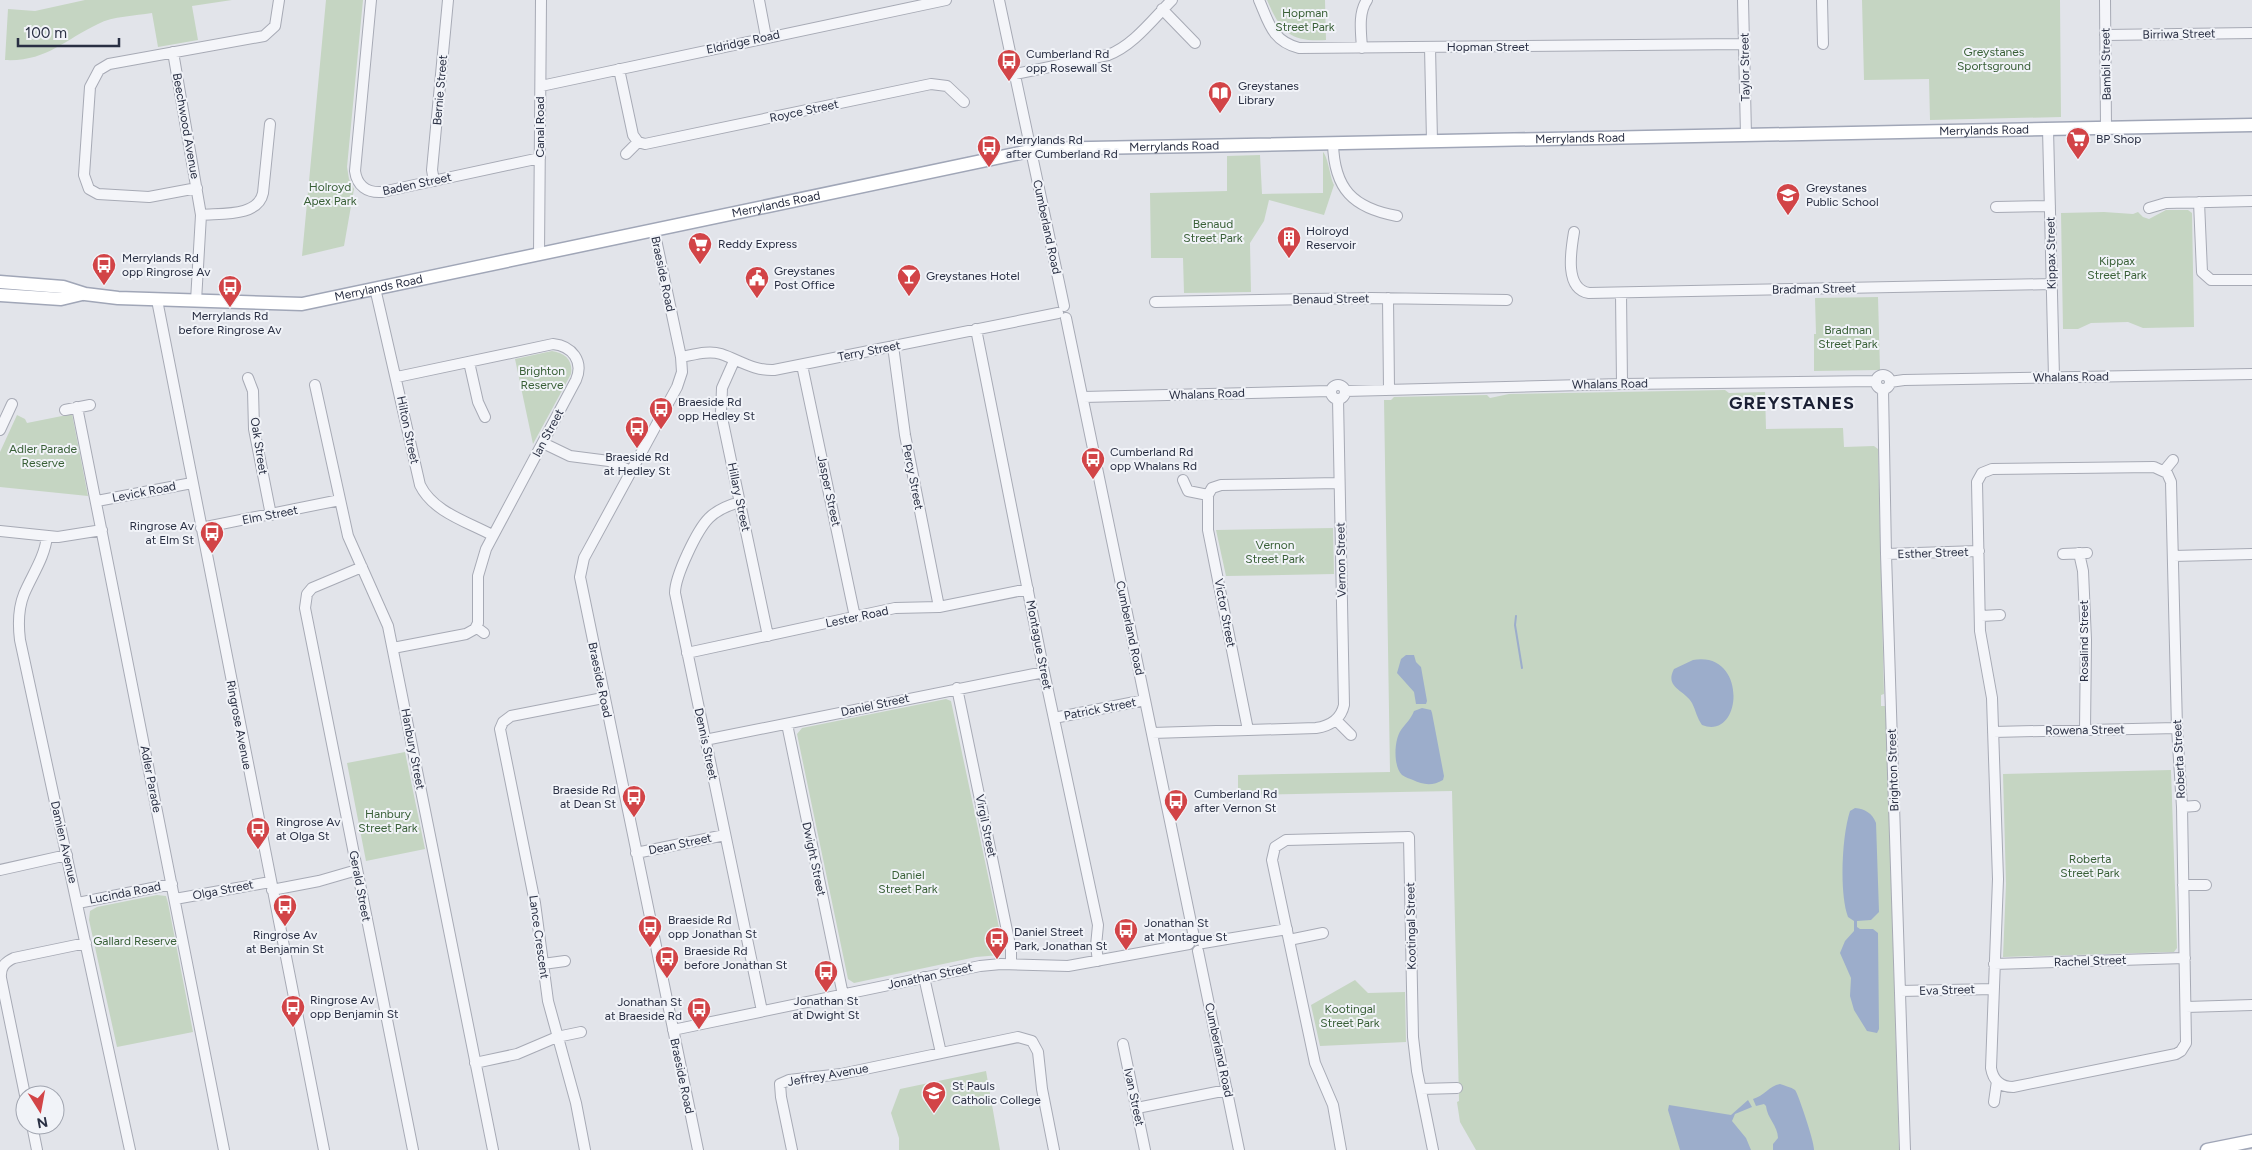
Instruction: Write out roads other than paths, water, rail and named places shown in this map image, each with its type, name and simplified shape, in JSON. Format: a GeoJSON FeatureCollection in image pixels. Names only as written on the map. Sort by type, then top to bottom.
{"type":"FeatureCollection","features":[{"type":"Feature","properties":{"kind":"main road","name":"Merrylands Road"},"geometry":{"type":"LineString","coordinates":[[0,282],[62,287],[85,294],[118,298],[302,304],[1031,150],[2252,125]]}},
{"type":"Feature","properties":{"kind":"main road","name":"Merrylands Road"},"geometry":{"type":"LineString","coordinates":[[0,296],[61,299],[85,294]]}},
{"type":"Feature","properties":{"kind":"main road"},"geometry":{"type":"LineString","coordinates":[[2207,1150],[2252,1141]]}},
{"type":"Feature","properties":{"kind":"street"},"geometry":{"type":"LineString","coordinates":[[198,188],[149,197],[85,192],[84,175],[90,87],[99,70],[109,64],[261,37],[274,33],[279,0]]}},
{"type":"Feature","properties":{"kind":"street","name":"Baden Street"},"geometry":{"type":"LineString","coordinates":[[370,0],[355,167],[356,178],[364,188],[378,193],[540,158]]}},
{"type":"Feature","properties":{"kind":"street","name":"Bernie Street"},"geometry":{"type":"LineString","coordinates":[[434,181],[432,170],[448,0]]}},
{"type":"Feature","properties":{"kind":"street","name":"Canal Road"},"geometry":{"type":"LineString","coordinates":[[539,254],[541,0]]}},
{"type":"Feature","properties":{"kind":"street"},"geometry":{"type":"LineString","coordinates":[[759,0],[766,37]]}},
{"type":"Feature","properties":{"kind":"street","name":"Eldridge Road"},"geometry":{"type":"LineString","coordinates":[[541,86],[946,0]]}},
{"type":"Feature","properties":{"kind":"street","name":"Cumberland Road"},"geometry":{"type":"LineString","coordinates":[[999,0],[1239,1150]]}},
{"type":"Feature","properties":{"kind":"street"},"geometry":{"type":"LineString","coordinates":[[1015,74],[1113,54],[1127,44],[1172,0]]}},
{"type":"Feature","properties":{"kind":"street","name":"Hopman Street"},"geometry":{"type":"LineString","coordinates":[[1259,0],[1272,32],[1287,45],[1312,49],[1744,44]]}},
{"type":"Feature","properties":{"kind":"street"},"geometry":{"type":"LineString","coordinates":[[1362,48],[1361,22],[1363,5],[1367,0]]}},
{"type":"Feature","properties":{"kind":"street","name":"Taylor Street"},"geometry":{"type":"LineString","coordinates":[[1743,0],[1746,134]]}},
{"type":"Feature","properties":{"kind":"street"},"geometry":{"type":"LineString","coordinates":[[1822,0],[1822,44]]}},
{"type":"Feature","properties":{"kind":"street","name":"Bambil Street"},"geometry":{"type":"LineString","coordinates":[[2106,0],[2106,128]]}},
{"type":"Feature","properties":{"kind":"street"},"geometry":{"type":"LineString","coordinates":[[1162,10],[1195,43]]}},
{"type":"Feature","properties":{"kind":"street","name":"Birriwa Street"},"geometry":{"type":"LineString","coordinates":[[2105,35],[2252,33]]}},
{"type":"Feature","properties":{"kind":"street"},"geometry":{"type":"LineString","coordinates":[[1430,47],[1432,141]]}},
{"type":"Feature","properties":{"kind":"street","name":"Beechwood Avenue"},"geometry":{"type":"LineString","coordinates":[[173,52],[198,188],[201,215],[196,301]]}},
{"type":"Feature","properties":{"kind":"street"},"geometry":{"type":"LineString","coordinates":[[618,69],[633,135],[638,142],[626,154]]}},
{"type":"Feature","properties":{"kind":"street","name":"Royce Street"},"geometry":{"type":"LineString","coordinates":[[638,142],[648,144],[932,84],[947,86],[964,102]]}},
{"type":"Feature","properties":{"kind":"street"},"geometry":{"type":"LineString","coordinates":[[201,215],[260,207],[270,124]]}},
{"type":"Feature","properties":{"kind":"street","name":"Kippax Street"},"geometry":{"type":"LineString","coordinates":[[2048,129],[2054,377]]}},
{"type":"Feature","properties":{"kind":"street"},"geometry":{"type":"LineString","coordinates":[[1333,143],[1334,168],[1345,190],[1365,208],[1376,213],[1397,216]]}},
{"type":"Feature","properties":{"kind":"street"},"geometry":{"type":"LineString","coordinates":[[2149,208],[2166,203],[2252,201]]}},
{"type":"Feature","properties":{"kind":"street"},"geometry":{"type":"LineString","coordinates":[[2199,202],[2202,272],[2211,280],[2252,280]]}},
{"type":"Feature","properties":{"kind":"street"},"geometry":{"type":"LineString","coordinates":[[1996,206],[2050,206]]}},
{"type":"Feature","properties":{"kind":"street","name":"Braeside Road"},"geometry":{"type":"LineString","coordinates":[[654,230],[681,357],[682,372],[679,383],[584,558],[580,573],[581,590],[603,698],[698,1150]]}},
{"type":"Feature","properties":{"kind":"street","name":"Bradman Street"},"geometry":{"type":"LineString","coordinates":[[1574,232],[1572,248],[1575,289],[1588,293],[2052,284]]}},
{"type":"Feature","properties":{"kind":"street","name":"Hilton Street"},"geometry":{"type":"LineString","coordinates":[[375,288],[397,377],[418,477],[424,493],[440,508],[492,535]]}},
{"type":"Feature","properties":{"kind":"street"},"geometry":{"type":"LineString","coordinates":[[1621,293],[1622,384]]}},
{"type":"Feature","properties":{"kind":"street"},"geometry":{"type":"LineString","coordinates":[[1388,298],[1389,389]]}},
{"type":"Feature","properties":{"kind":"street","name":"Benaud Street"},"geometry":{"type":"LineString","coordinates":[[1155,302],[1388,298],[1507,300]]}},
{"type":"Feature","properties":{"kind":"street","name":"Ringrose Avenue"},"geometry":{"type":"LineString","coordinates":[[157,300],[324,1150]]}},
{"type":"Feature","properties":{"kind":"street","name":"Terry Street"},"geometry":{"type":"LineString","coordinates":[[681,357],[714,353],[765,370],[802,365],[1063,312]]}},
{"type":"Feature","properties":{"kind":"street","name":"Montague Street"},"geometry":{"type":"LineString","coordinates":[[976,329],[1044,672],[1098,925],[1096,946],[1098,961]]}},
{"type":"Feature","properties":{"kind":"street","name":"Ian Street"},"geometry":{"type":"LineString","coordinates":[[393,648],[480,630],[478,576],[486,549],[578,376],[579,366],[573,353],[560,345],[550,344],[397,377]]}},
{"type":"Feature","properties":{"kind":"street","name":"Percy Street"},"geometry":{"type":"LineString","coordinates":[[893,346],[905,435],[939,607]]}},
{"type":"Feature","properties":{"kind":"street","name":"Hillary Street"},"geometry":{"type":"LineString","coordinates":[[734,361],[722,388],[720,399],[768,636]]}},
{"type":"Feature","properties":{"kind":"street"},"geometry":{"type":"LineString","coordinates":[[469,362],[478,402],[485,417]]}},
{"type":"Feature","properties":{"kind":"street","name":"Jasper Street"},"geometry":{"type":"LineString","coordinates":[[802,365],[855,617]]}},
{"type":"Feature","properties":{"kind":"street","name":"Whalans Road"},"geometry":{"type":"LineString","coordinates":[[1083,397],[1338,394],[1389,389],[1622,384],[1876,381],[1877,387],[1887,386],[1904,380],[2252,374]]}},
{"type":"Feature","properties":{"kind":"street","name":"Oak Street"},"geometry":{"type":"LineString","coordinates":[[248,378],[253,391],[254,429],[271,515]]}},
{"type":"Feature","properties":{"kind":"street","name":"Hanbury Street"},"geometry":{"type":"LineString","coordinates":[[315,385],[348,536],[385,618],[393,648],[493,1150]]}},
{"type":"Feature","properties":{"kind":"street","name":"Brighton Street"},"geometry":{"type":"LineString","coordinates":[[1887,386],[1886,554],[1905,1150]]}},
{"type":"Feature","properties":{"kind":"street","name":"Vernon Street"},"geometry":{"type":"LineString","coordinates":[[1336,720],[1344,705],[1338,394]]}},
{"type":"Feature","properties":{"kind":"street"},"geometry":{"type":"LineString","coordinates":[[0,430],[12,404]]}},
{"type":"Feature","properties":{"kind":"street"},"geometry":{"type":"LineString","coordinates":[[65,410],[90,405]]}},
{"type":"Feature","properties":{"kind":"street","name":"Adler Parade"},"geometry":{"type":"LineString","coordinates":[[77,407],[224,1150]]}},
{"type":"Feature","properties":{"kind":"street"},"geometry":{"type":"LineString","coordinates":[[543,443],[570,456],[609,462],[631,471]]}},
{"type":"Feature","properties":{"kind":"street"},"geometry":{"type":"LineString","coordinates":[[1994,1102],[1997,1081],[1991,1068],[1998,879],[1992,698],[1981,635],[1980,616],[1977,486],[1979,476],[1984,472],[1992,470],[2154,467],[2164,471],[2173,460]]}},
{"type":"Feature","properties":{"kind":"street","name":"Roberta Street"},"geometry":{"type":"LineString","coordinates":[[1997,1081],[2004,1086],[2013,1087],[2176,1054],[2186,1050],[2182,807],[2177,728],[2174,556],[2171,482],[2164,471]]}},
{"type":"Feature","properties":{"kind":"street"},"geometry":{"type":"LineString","coordinates":[[1183,480],[1188,491],[1208,495],[1212,488],[1221,485],[1340,483]]}},
{"type":"Feature","properties":{"kind":"street","name":"Levick Road"},"geometry":{"type":"LineString","coordinates":[[96,501],[192,483]]}},
{"type":"Feature","properties":{"kind":"street","name":"Victor Street"},"geometry":{"type":"LineString","coordinates":[[1208,495],[1209,533],[1248,730]]}},
{"type":"Feature","properties":{"kind":"street","name":"Elm Street"},"geometry":{"type":"LineString","coordinates":[[201,528],[340,500]]}},
{"type":"Feature","properties":{"kind":"street","name":"Dennis Street"},"geometry":{"type":"LineString","coordinates":[[740,502],[727,506],[709,518],[678,573],[675,593],[762,1011]]}},
{"type":"Feature","properties":{"kind":"street"},"geometry":{"type":"LineString","coordinates":[[0,532],[62,537],[102,530]]}},
{"type":"Feature","properties":{"kind":"street","name":"Damien Avenue"},"geometry":{"type":"LineString","coordinates":[[47,536],[45,548],[21,605],[19,633],[130,1150]]}},
{"type":"Feature","properties":{"kind":"street","name":"Esther Street"},"geometry":{"type":"LineString","coordinates":[[1886,554],[1979,552]]}},
{"type":"Feature","properties":{"kind":"street","name":"Rosalind Street"},"geometry":{"type":"LineString","coordinates":[[2064,554],[2083,553],[2085,730]]}},
{"type":"Feature","properties":{"kind":"street"},"geometry":{"type":"LineString","coordinates":[[2174,556],[2252,554]]}},
{"type":"Feature","properties":{"kind":"street","name":"Gerald Street"},"geometry":{"type":"LineString","coordinates":[[362,567],[312,588],[307,594],[305,605],[413,1150]]}},
{"type":"Feature","properties":{"kind":"street","name":"Lester Road"},"geometry":{"type":"LineString","coordinates":[[687,653],[897,608],[939,607],[1028,589]]}},
{"type":"Feature","properties":{"kind":"street"},"geometry":{"type":"LineString","coordinates":[[1980,616],[2000,615]]}},
{"type":"Feature","properties":{"kind":"street","name":"Daniel Street"},"geometry":{"type":"LineString","coordinates":[[705,740],[1044,672]]}},
{"type":"Feature","properties":{"kind":"street","name":"Virgil Street"},"geometry":{"type":"LineString","coordinates":[[957,688],[1011,950],[1011,964]]}},
{"type":"Feature","properties":{"kind":"street","name":"Lance Crescent"},"geometry":{"type":"LineString","coordinates":[[585,1150],[576,1103],[548,1001],[535,903],[500,720],[511,716],[603,698]]}},
{"type":"Feature","properties":{"kind":"street","name":"Patrick Street"},"geometry":{"type":"LineString","coordinates":[[1054,718],[1145,700]]}},
{"type":"Feature","properties":{"kind":"street"},"geometry":{"type":"LineString","coordinates":[[1152,733],[1316,728],[1327,726],[1336,720],[1351,735]]}},
{"type":"Feature","properties":{"kind":"street","name":"Dwight Street"},"geometry":{"type":"LineString","coordinates":[[787,724],[842,995]]}},
{"type":"Feature","properties":{"kind":"street","name":"Rowena Street"},"geometry":{"type":"LineString","coordinates":[[1993,732],[2177,728]]}},
{"type":"Feature","properties":{"kind":"street"},"geometry":{"type":"LineString","coordinates":[[2182,807],[2195,806]]}},
{"type":"Feature","properties":{"kind":"street","name":"Dean Street"},"geometry":{"type":"LineString","coordinates":[[636,853],[725,835]]}},
{"type":"Feature","properties":{"kind":"street","name":"Kootingal Street"},"geometry":{"type":"LineString","coordinates":[[1341,1150],[1332,1106],[1315,1063],[1272,860],[1272,843],[1289,839],[1409,837],[1413,1037],[1417,1071],[1433,1150]]}},
{"type":"Feature","properties":{"kind":"street"},"geometry":{"type":"LineString","coordinates":[[0,870],[67,855]]}},
{"type":"Feature","properties":{"kind":"street","name":"Olga Street"},"geometry":{"type":"LineString","coordinates":[[175,900],[271,886],[315,882],[358,870]]}},
{"type":"Feature","properties":{"kind":"street","name":"Lucinda Road"},"geometry":{"type":"LineString","coordinates":[[78,903],[172,884]]}},
{"type":"Feature","properties":{"kind":"street"},"geometry":{"type":"LineString","coordinates":[[2183,886],[2206,885]]}},
{"type":"Feature","properties":{"kind":"street","name":"Jonathan Street"},"geometry":{"type":"LineString","coordinates":[[673,1030],[980,966],[1011,964],[1058,966],[1287,929]]}},
{"type":"Feature","properties":{"kind":"street"},"geometry":{"type":"LineString","coordinates":[[1289,940],[1323,933]]}},
{"type":"Feature","properties":{"kind":"street"},"geometry":{"type":"LineString","coordinates":[[23,1085],[1,978],[1,965],[14,958],[86,943]]}},
{"type":"Feature","properties":{"kind":"street","name":"Rachel Street"},"geometry":{"type":"LineString","coordinates":[[1994,964],[2185,958]]}},
{"type":"Feature","properties":{"kind":"street"},"geometry":{"type":"LineString","coordinates":[[543,964],[565,961]]}},
{"type":"Feature","properties":{"kind":"street"},"geometry":{"type":"LineString","coordinates":[[924,977],[941,1053],[1016,1038],[1024,1038],[1034,1042],[1038,1052],[1042,1089],[1054,1150]]}},
{"type":"Feature","properties":{"kind":"street","name":"Eva Street"},"geometry":{"type":"LineString","coordinates":[[1900,991],[1994,988]]}},
{"type":"Feature","properties":{"kind":"street"},"geometry":{"type":"LineString","coordinates":[[2186,1007],[2252,1005]]}},
{"type":"Feature","properties":{"kind":"street"},"geometry":{"type":"LineString","coordinates":[[475,1063],[517,1054],[557,1037],[581,1032]]}},
{"type":"Feature","properties":{"kind":"street","name":"Ivan Street"},"geometry":{"type":"LineString","coordinates":[[1123,1044],[1145,1150]]}},
{"type":"Feature","properties":{"kind":"street","name":"Jeffrey Avenue"},"geometry":{"type":"LineString","coordinates":[[792,1150],[780,1097],[780,1084],[789,1080],[841,1074],[941,1053]]}},
{"type":"Feature","properties":{"kind":"street"},"geometry":{"type":"LineString","coordinates":[[1421,1089],[1457,1088]]}},
{"type":"Feature","properties":{"kind":"street"},"geometry":{"type":"LineString","coordinates":[[1137,1108],[1227,1090]]}},
{"type":"Feature","properties":{"kind":"street"},"geometry":{"type":"LineString","coordinates":[[34,1135],[37,1150]]}},
{"type":"Feature","properties":{"kind":"water"},"geometry":{"type":"Polygon","coordinates":[[[1406,655],[1414,655],[1416,662],[1421,667],[1426,704],[1416,704],[1414,692],[1397,673],[1401,659],[1406,655]]]}},
{"type":"Feature","properties":{"kind":"water"},"geometry":{"type":"Polygon","coordinates":[[[1693,660],[1711,661],[1723,668],[1731,680],[1734,695],[1732,709],[1726,720],[1716,726],[1702,725],[1692,703],[1673,685],[1672,675],[1674,669],[1693,660]]]}},
{"type":"Feature","properties":{"kind":"water"},"geometry":{"type":"Polygon","coordinates":[[[1422,708],[1431,710],[1432,713],[1444,776],[1443,780],[1432,784],[1420,783],[1402,775],[1397,766],[1396,759],[1397,740],[1401,730],[1414,711],[1422,708]]]}},
{"type":"Feature","properties":{"kind":"water"},"geometry":{"type":"Polygon","coordinates":[[[1855,808],[1868,812],[1876,823],[1879,912],[1871,920],[1857,921],[1857,927],[1860,929],[1873,929],[1878,933],[1879,1029],[1877,1033],[1867,1031],[1854,1010],[1850,996],[1851,978],[1840,953],[1845,941],[1854,931],[1854,921],[1848,917],[1843,894],[1843,849],[1847,821],[1850,811],[1855,808]]]}},
{"type":"Feature","properties":{"kind":"water"},"geometry":{"type":"Polygon","coordinates":[[[1780,1084],[1795,1090],[1797,1093],[1814,1150],[1773,1150],[1773,1144],[1778,1138],[1778,1134],[1766,1106],[1764,1104],[1756,1106],[1753,1099],[1780,1084]]]}},
{"type":"Feature","properties":{"kind":"water"},"geometry":{"type":"Polygon","coordinates":[[[1748,1100],[1752,1107],[1735,1114],[1732,1121],[1746,1138],[1751,1150],[1680,1150],[1668,1110],[1669,1105],[1731,1115],[1748,1100]]]}},
{"type":"Feature","properties":{"kind":"waterway"},"geometry":{"type":"LineString","coordinates":[[1516,616],[1515,625],[1522,668]]}},
{"type":"Feature","properties":{"kind":"place","name":"Cumberland Rd opp Rosewall St"},"geometry":{"type":"Point","coordinates":[1009,82]}},
{"type":"Feature","properties":{"kind":"place","name":"Greystanes Library"},"geometry":{"type":"Point","coordinates":[1220,114]}},
{"type":"Feature","properties":{"kind":"place","name":"BP Shop"},"geometry":{"type":"Point","coordinates":[2078,160]}},
{"type":"Feature","properties":{"kind":"place","name":"Merrylands Rd after Cumberland Rd"},"geometry":{"type":"Point","coordinates":[989,168]}},
{"type":"Feature","properties":{"kind":"place","name":"Greystanes Public School"},"geometry":{"type":"Point","coordinates":[1788,216]}},
{"type":"Feature","properties":{"kind":"place","name":"Holroyd Reservoir"},"geometry":{"type":"Point","coordinates":[1289,259]}},
{"type":"Feature","properties":{"kind":"place","name":"Reddy Express"},"geometry":{"type":"Point","coordinates":[700,265]}},
{"type":"Feature","properties":{"kind":"place","name":"Merrylands Rd opp Ringrose Av"},"geometry":{"type":"Point","coordinates":[104,286]}},
{"type":"Feature","properties":{"kind":"place","name":"Greystanes Hotel"},"geometry":{"type":"Point","coordinates":[909,297]}},
{"type":"Feature","properties":{"kind":"place","name":"Greystanes Post Office"},"geometry":{"type":"Point","coordinates":[757,299]}},
{"type":"Feature","properties":{"kind":"place","name":"Merrylands Rd before Ringrose Av"},"geometry":{"type":"Point","coordinates":[230,308]}},
{"type":"Feature","properties":{"kind":"place","name":"Braeside Rd opp Hedley St"},"geometry":{"type":"Point","coordinates":[661,430]}},
{"type":"Feature","properties":{"kind":"place","name":"Braeside Rd at Hedley St"},"geometry":{"type":"Point","coordinates":[637,449]}},
{"type":"Feature","properties":{"kind":"place","name":"Cumberland Rd opp Whalans Rd"},"geometry":{"type":"Point","coordinates":[1093,480]}},
{"type":"Feature","properties":{"kind":"place","name":"Ringrose Av at Elm St"},"geometry":{"type":"Point","coordinates":[212,554]}},
{"type":"Feature","properties":{"kind":"place","name":"Braeside Rd at Dean St"},"geometry":{"type":"Point","coordinates":[634,818]}},
{"type":"Feature","properties":{"kind":"place","name":"Cumberland Rd after Vernon St"},"geometry":{"type":"Point","coordinates":[1176,822]}},
{"type":"Feature","properties":{"kind":"place","name":"Ringrose Av at Olga St"},"geometry":{"type":"Point","coordinates":[258,850]}},
{"type":"Feature","properties":{"kind":"place","name":"Ringrose Av at Benjamin St"},"geometry":{"type":"Point","coordinates":[285,927]}},
{"type":"Feature","properties":{"kind":"place","name":"Braeside Rd opp Jonathan St"},"geometry":{"type":"Point","coordinates":[650,948]}},
{"type":"Feature","properties":{"kind":"place","name":"Jonathan St at Montague St"},"geometry":{"type":"Point","coordinates":[1126,951]}},
{"type":"Feature","properties":{"kind":"place","name":"Daniel Street Park, Jonathan St"},"geometry":{"type":"Point","coordinates":[997,960]}},
{"type":"Feature","properties":{"kind":"place","name":"Braeside Rd before Jonathan St"},"geometry":{"type":"Point","coordinates":[667,979]}},
{"type":"Feature","properties":{"kind":"place","name":"Jonathan St at Dwight St"},"geometry":{"type":"Point","coordinates":[826,993]}},
{"type":"Feature","properties":{"kind":"place","name":"Ringrose Av opp Benjamin St"},"geometry":{"type":"Point","coordinates":[293,1028]}},
{"type":"Feature","properties":{"kind":"place","name":"Jonathan St at Braeside Rd"},"geometry":{"type":"Point","coordinates":[699,1030]}},
{"type":"Feature","properties":{"kind":"place","name":"St Pauls Catholic College"},"geometry":{"type":"Point","coordinates":[934,1114]}},
{"type":"Feature","properties":{"kind":"district","name":"GREYSTANES"},"geometry":{"type":"Point","coordinates":[1792,403]}},
{"type":"Feature","properties":{"kind":"park label","name":"Hopman Street Park"},"geometry":{"type":"Point","coordinates":[1305,20]}},
{"type":"Feature","properties":{"kind":"park label","name":"Greystanes Sportsground"},"geometry":{"type":"Point","coordinates":[1994,59]}},
{"type":"Feature","properties":{"kind":"park label","name":"Holroyd Apex Park"},"geometry":{"type":"Point","coordinates":[330,194]}},
{"type":"Feature","properties":{"kind":"park label","name":"Benaud Street Park"},"geometry":{"type":"Point","coordinates":[1213,231]}},
{"type":"Feature","properties":{"kind":"park label","name":"Kippax Street Park"},"geometry":{"type":"Point","coordinates":[2117,268]}},
{"type":"Feature","properties":{"kind":"park label","name":"Bradman Street Park"},"geometry":{"type":"Point","coordinates":[1848,337]}},
{"type":"Feature","properties":{"kind":"park label","name":"Brighton Reserve"},"geometry":{"type":"Point","coordinates":[542,378]}},
{"type":"Feature","properties":{"kind":"park label","name":"Adler Parade Reserve"},"geometry":{"type":"Point","coordinates":[43,456]}},
{"type":"Feature","properties":{"kind":"park label","name":"Vernon Street Park"},"geometry":{"type":"Point","coordinates":[1275,552]}},
{"type":"Feature","properties":{"kind":"park label","name":"Hanbury Street Park"},"geometry":{"type":"Point","coordinates":[388,821]}},
{"type":"Feature","properties":{"kind":"park label","name":"Roberta Street Park"},"geometry":{"type":"Point","coordinates":[2090,866]}},
{"type":"Feature","properties":{"kind":"park label","name":"Daniel Street Park"},"geometry":{"type":"Point","coordinates":[908,882]}},
{"type":"Feature","properties":{"kind":"park label","name":"Gallard Reserve"},"geometry":{"type":"Point","coordinates":[135,941]}},
{"type":"Feature","properties":{"kind":"park label","name":"Kootingal Street Park"},"geometry":{"type":"Point","coordinates":[1350,1016]}}]}
